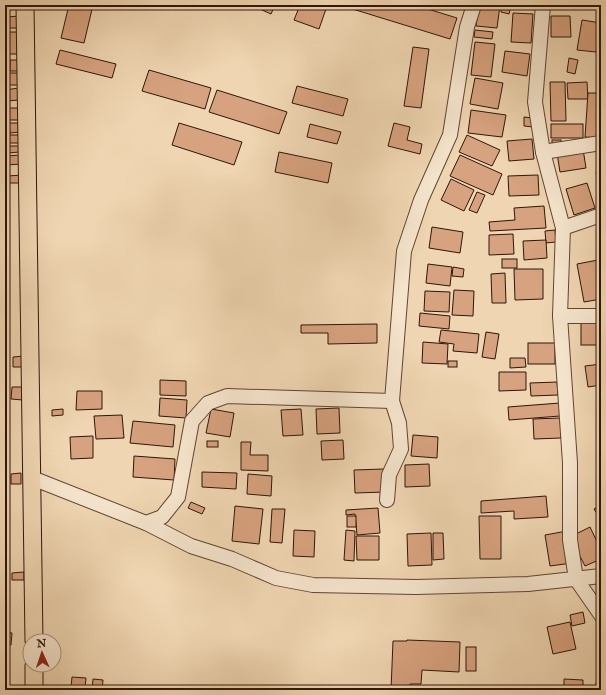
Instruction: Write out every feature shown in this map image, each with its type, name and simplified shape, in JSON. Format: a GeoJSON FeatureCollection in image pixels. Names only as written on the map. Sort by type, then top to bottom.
{"type":"FeatureCollection","features":[{"type":"Feature","properties":{"kind":"main road"},"geometry":{"type":"LineString","coordinates":[[25,5],[34,633]]}},
{"type":"Feature","properties":{"kind":"main road"},"geometry":{"type":"LineString","coordinates":[[34,673],[34,690]]}},
{"type":"Feature","properties":{"kind":"street"},"geometry":{"type":"LineString","coordinates":[[387,500],[389,475],[401,449],[399,423],[392,401],[404,251],[421,200],[450,135],[467,27],[474,5]]}},
{"type":"Feature","properties":{"kind":"street"},"geometry":{"type":"LineString","coordinates":[[544,5],[535,102],[543,152],[563,228],[560,316],[569,455],[570,540],[576,579],[601,615]]}},
{"type":"Feature","properties":{"kind":"street"},"geometry":{"type":"LineString","coordinates":[[543,152],[601,143]]}},
{"type":"Feature","properties":{"kind":"street"},"geometry":{"type":"LineString","coordinates":[[563,228],[601,215]]}},
{"type":"Feature","properties":{"kind":"street"},"geometry":{"type":"LineString","coordinates":[[560,316],[601,316]]}},
{"type":"Feature","properties":{"kind":"street"},"geometry":{"type":"LineString","coordinates":[[146,523],[162,517],[178,497],[192,421],[208,403],[227,396],[392,401]]}},
{"type":"Feature","properties":{"kind":"street"},"geometry":{"type":"LineString","coordinates":[[32,478],[146,523],[191,546],[232,559],[276,578],[313,585],[416,587],[528,584],[601,576]]}},
{"type":"Feature","properties":{"kind":"building"},"geometry":{"type":"Polygon","coordinates":[[[69,5],[93,5],[84,43],[61,38],[69,5]]]}},
{"type":"Feature","properties":{"kind":"building"},"geometry":{"type":"Polygon","coordinates":[[[251,5],[275,5],[271,14],[251,5]]]}},
{"type":"Feature","properties":{"kind":"building"},"geometry":{"type":"Polygon","coordinates":[[[300,5],[327,6],[319,29],[294,20],[300,5]]]}},
{"type":"Feature","properties":{"kind":"building"},"geometry":{"type":"Polygon","coordinates":[[[346,5],[415,5],[457,18],[450,39],[346,7],[346,5]]]}},
{"type":"Feature","properties":{"kind":"building"},"geometry":{"type":"Polygon","coordinates":[[[479,5],[500,5],[497,28],[476,26],[479,5]]]}},
{"type":"Feature","properties":{"kind":"building"},"geometry":{"type":"Polygon","coordinates":[[[502,5],[511,6],[509,14],[501,12],[502,5]]]}},
{"type":"Feature","properties":{"kind":"building"},"geometry":{"type":"Polygon","coordinates":[[[513,13],[533,14],[531,43],[511,42],[513,13]]]}},
{"type":"Feature","properties":{"kind":"building"},"geometry":{"type":"Polygon","coordinates":[[[19,16],[19,28],[8,28],[7,17],[19,16]]]}},
{"type":"Feature","properties":{"kind":"building"},"geometry":{"type":"Polygon","coordinates":[[[551,16],[570,16],[571,37],[551,37],[551,16]]]}},
{"type":"Feature","properties":{"kind":"building"},"geometry":{"type":"Polygon","coordinates":[[[582,20],[601,23],[596,52],[577,50],[582,20]]]}},
{"type":"Feature","properties":{"kind":"building"},"geometry":{"type":"Polygon","coordinates":[[[475,30],[493,32],[492,39],[474,37],[475,30]]]}},
{"type":"Feature","properties":{"kind":"building"},"geometry":{"type":"Polygon","coordinates":[[[9,32],[20,32],[20,54],[9,54],[9,32]]]}},
{"type":"Feature","properties":{"kind":"building"},"geometry":{"type":"Polygon","coordinates":[[[475,42],[495,44],[491,77],[471,75],[475,42]]]}},
{"type":"Feature","properties":{"kind":"building"},"geometry":{"type":"Polygon","coordinates":[[[413,47],[429,49],[421,108],[404,106],[413,47]]]}},
{"type":"Feature","properties":{"kind":"building"},"geometry":{"type":"Polygon","coordinates":[[[60,50],[116,64],[112,78],[56,64],[60,50]]]}},
{"type":"Feature","properties":{"kind":"building"},"geometry":{"type":"Polygon","coordinates":[[[505,51],[530,54],[527,76],[502,72],[505,51]]]}},
{"type":"Feature","properties":{"kind":"building"},"geometry":{"type":"Polygon","coordinates":[[[569,58],[578,60],[575,74],[567,72],[569,58]]]}},
{"type":"Feature","properties":{"kind":"building"},"geometry":{"type":"Polygon","coordinates":[[[10,60],[21,60],[21,71],[10,71],[10,60]]]}},
{"type":"Feature","properties":{"kind":"building"},"geometry":{"type":"Polygon","coordinates":[[[149,70],[211,88],[205,109],[142,91],[149,70]]]}},
{"type":"Feature","properties":{"kind":"building"},"geometry":{"type":"Polygon","coordinates":[[[7,73],[19,73],[19,85],[7,85],[7,73]]]}},
{"type":"Feature","properties":{"kind":"building"},"geometry":{"type":"Polygon","coordinates":[[[475,78],[503,83],[498,109],[470,104],[475,78]]]}},
{"type":"Feature","properties":{"kind":"building"},"geometry":{"type":"Polygon","coordinates":[[[550,82],[565,82],[566,121],[551,121],[550,82]]]}},
{"type":"Feature","properties":{"kind":"building"},"geometry":{"type":"Polygon","coordinates":[[[587,82],[588,99],[568,99],[567,83],[587,82]]]}},
{"type":"Feature","properties":{"kind":"building"},"geometry":{"type":"Polygon","coordinates":[[[297,86],[348,99],[343,116],[292,103],[297,86]]]}},
{"type":"Feature","properties":{"kind":"building"},"geometry":{"type":"Polygon","coordinates":[[[18,88],[19,100],[7,101],[6,90],[18,88]]]}},
{"type":"Feature","properties":{"kind":"building"},"geometry":{"type":"Polygon","coordinates":[[[217,90],[287,112],[279,134],[209,112],[217,90]]]}},
{"type":"Feature","properties":{"kind":"building"},"geometry":{"type":"Polygon","coordinates":[[[588,93],[601,93],[601,138],[585,137],[588,93]]]}},
{"type":"Feature","properties":{"kind":"building"},"geometry":{"type":"Polygon","coordinates":[[[8,108],[21,108],[21,120],[9,120],[8,108]]]}},
{"type":"Feature","properties":{"kind":"building"},"geometry":{"type":"Polygon","coordinates":[[[471,110],[506,115],[502,137],[468,133],[471,110]]]}},
{"type":"Feature","properties":{"kind":"building"},"geometry":{"type":"Polygon","coordinates":[[[524,117],[533,118],[533,127],[524,126],[524,117]]]}},
{"type":"Feature","properties":{"kind":"building"},"geometry":{"type":"Polygon","coordinates":[[[9,123],[20,123],[20,132],[10,133],[9,123]]]}},
{"type":"Feature","properties":{"kind":"building"},"geometry":{"type":"Polygon","coordinates":[[[179,123],[242,142],[234,165],[172,145],[179,123]]]}},
{"type":"Feature","properties":{"kind":"building"},"geometry":{"type":"Polygon","coordinates":[[[394,123],[410,127],[407,140],[422,144],[420,154],[388,146],[394,123]]]}},
{"type":"Feature","properties":{"kind":"building"},"geometry":{"type":"Polygon","coordinates":[[[310,124],[341,132],[337,144],[307,137],[310,124]]]}},
{"type":"Feature","properties":{"kind":"building"},"geometry":{"type":"Polygon","coordinates":[[[551,124],[583,124],[583,138],[551,138],[551,124]]]}},
{"type":"Feature","properties":{"kind":"building"},"geometry":{"type":"Polygon","coordinates":[[[7,135],[19,135],[20,143],[7,143],[7,135]]]}},
{"type":"Feature","properties":{"kind":"building"},"geometry":{"type":"Polygon","coordinates":[[[467,135],[500,150],[492,166],[459,152],[467,135]]]}},
{"type":"Feature","properties":{"kind":"building"},"geometry":{"type":"Polygon","coordinates":[[[532,139],[534,159],[509,161],[507,141],[532,139]]]}},
{"type":"Feature","properties":{"kind":"building"},"geometry":{"type":"Polygon","coordinates":[[[552,140],[561,140],[561,147],[552,147],[552,140]]]}},
{"type":"Feature","properties":{"kind":"building"},"geometry":{"type":"Polygon","coordinates":[[[7,146],[20,146],[20,152],[7,153],[7,146]]]}},
{"type":"Feature","properties":{"kind":"building"},"geometry":{"type":"Polygon","coordinates":[[[583,149],[586,168],[560,172],[557,153],[583,149]]]}},
{"type":"Feature","properties":{"kind":"building"},"geometry":{"type":"Polygon","coordinates":[[[279,152],[332,163],[328,183],[275,172],[279,152]]]}},
{"type":"Feature","properties":{"kind":"building"},"geometry":{"type":"Polygon","coordinates":[[[21,155],[22,164],[6,165],[6,156],[21,155]]]}},
{"type":"Feature","properties":{"kind":"building"},"geometry":{"type":"Polygon","coordinates":[[[460,155],[502,174],[493,195],[450,176],[460,155]]]}},
{"type":"Feature","properties":{"kind":"building"},"geometry":{"type":"Polygon","coordinates":[[[601,171],[601,201],[596,172],[601,171]]]}},
{"type":"Feature","properties":{"kind":"building"},"geometry":{"type":"Polygon","coordinates":[[[22,175],[23,183],[9,183],[8,176],[22,175]]]}},
{"type":"Feature","properties":{"kind":"building"},"geometry":{"type":"Polygon","coordinates":[[[538,175],[539,195],[509,196],[508,176],[538,175]]]}},
{"type":"Feature","properties":{"kind":"building"},"geometry":{"type":"Polygon","coordinates":[[[451,179],[474,190],[464,211],[441,200],[451,179]]]}},
{"type":"Feature","properties":{"kind":"building"},"geometry":{"type":"Polygon","coordinates":[[[587,183],[595,208],[574,215],[566,189],[587,183]]]}},
{"type":"Feature","properties":{"kind":"building"},"geometry":{"type":"Polygon","coordinates":[[[477,192],[485,195],[477,213],[469,210],[477,192]]]}},
{"type":"Feature","properties":{"kind":"building"},"geometry":{"type":"Polygon","coordinates":[[[544,206],[546,228],[490,231],[489,222],[515,220],[514,208],[544,206]]]}},
{"type":"Feature","properties":{"kind":"building"},"geometry":{"type":"Polygon","coordinates":[[[432,227],[463,232],[460,253],[429,248],[432,227]]]}},
{"type":"Feature","properties":{"kind":"building"},"geometry":{"type":"Polygon","coordinates":[[[555,230],[556,242],[546,243],[545,231],[555,230]]]}},
{"type":"Feature","properties":{"kind":"building"},"geometry":{"type":"Polygon","coordinates":[[[513,234],[514,254],[489,255],[489,235],[513,234]]]}},
{"type":"Feature","properties":{"kind":"building"},"geometry":{"type":"Polygon","coordinates":[[[546,240],[547,258],[524,260],[523,241],[546,240]]]}},
{"type":"Feature","properties":{"kind":"building"},"geometry":{"type":"Polygon","coordinates":[[[502,259],[517,259],[517,268],[502,268],[502,259]]]}},
{"type":"Feature","properties":{"kind":"building"},"geometry":{"type":"Polygon","coordinates":[[[598,260],[601,276],[601,299],[584,302],[577,264],[598,260]]]}},
{"type":"Feature","properties":{"kind":"building"},"geometry":{"type":"Polygon","coordinates":[[[428,264],[452,267],[450,286],[426,283],[428,264]]]}},
{"type":"Feature","properties":{"kind":"building"},"geometry":{"type":"Polygon","coordinates":[[[453,267],[464,269],[463,277],[452,276],[453,267]]]}},
{"type":"Feature","properties":{"kind":"building"},"geometry":{"type":"Polygon","coordinates":[[[514,269],[543,269],[543,299],[515,300],[514,269]]]}},
{"type":"Feature","properties":{"kind":"building"},"geometry":{"type":"Polygon","coordinates":[[[505,273],[506,303],[492,303],[491,274],[505,273]]]}},
{"type":"Feature","properties":{"kind":"building"},"geometry":{"type":"Polygon","coordinates":[[[454,290],[474,291],[473,316],[452,315],[454,290]]]}},
{"type":"Feature","properties":{"kind":"building"},"geometry":{"type":"Polygon","coordinates":[[[425,291],[450,292],[449,312],[424,311],[425,291]]]}},
{"type":"Feature","properties":{"kind":"building"},"geometry":{"type":"Polygon","coordinates":[[[420,313],[450,316],[449,329],[419,326],[420,313]]]}},
{"type":"Feature","properties":{"kind":"building"},"geometry":{"type":"Polygon","coordinates":[[[581,323],[601,323],[601,345],[581,345],[581,323]]]}},
{"type":"Feature","properties":{"kind":"building"},"geometry":{"type":"Polygon","coordinates":[[[377,324],[377,343],[328,344],[328,333],[301,333],[301,325],[377,324]]]}},
{"type":"Feature","properties":{"kind":"building"},"geometry":{"type":"Polygon","coordinates":[[[441,330],[479,334],[477,353],[453,351],[454,344],[439,342],[441,330]]]}},
{"type":"Feature","properties":{"kind":"building"},"geometry":{"type":"Polygon","coordinates":[[[486,332],[499,334],[495,359],[482,357],[486,332]]]}},
{"type":"Feature","properties":{"kind":"building"},"geometry":{"type":"Polygon","coordinates":[[[423,342],[448,344],[447,364],[422,363],[423,342]]]}},
{"type":"Feature","properties":{"kind":"building"},"geometry":{"type":"Polygon","coordinates":[[[528,343],[555,343],[555,364],[528,364],[528,343]]]}},
{"type":"Feature","properties":{"kind":"building"},"geometry":{"type":"Polygon","coordinates":[[[25,356],[25,367],[13,367],[13,357],[25,356]]]}},
{"type":"Feature","properties":{"kind":"building"},"geometry":{"type":"Polygon","coordinates":[[[510,358],[525,358],[526,367],[510,368],[510,358]]]}},
{"type":"Feature","properties":{"kind":"building"},"geometry":{"type":"Polygon","coordinates":[[[448,361],[457,361],[457,367],[448,367],[448,361]]]}},
{"type":"Feature","properties":{"kind":"building"},"geometry":{"type":"Polygon","coordinates":[[[601,364],[601,385],[588,387],[585,366],[601,364]]]}},
{"type":"Feature","properties":{"kind":"building"},"geometry":{"type":"Polygon","coordinates":[[[499,372],[526,372],[526,390],[499,391],[499,372]]]}},
{"type":"Feature","properties":{"kind":"building"},"geometry":{"type":"Polygon","coordinates":[[[160,380],[186,381],[186,396],[160,395],[160,380]]]}},
{"type":"Feature","properties":{"kind":"building"},"geometry":{"type":"Polygon","coordinates":[[[557,382],[558,395],[531,396],[530,383],[557,382]]]}},
{"type":"Feature","properties":{"kind":"building"},"geometry":{"type":"Polygon","coordinates":[[[12,387],[24,387],[23,400],[11,399],[12,387]]]}},
{"type":"Feature","properties":{"kind":"building"},"geometry":{"type":"Polygon","coordinates":[[[77,391],[102,391],[102,409],[76,410],[77,391]]]}},
{"type":"Feature","properties":{"kind":"building"},"geometry":{"type":"Polygon","coordinates":[[[160,398],[187,400],[186,418],[159,416],[160,398]]]}},
{"type":"Feature","properties":{"kind":"building"},"geometry":{"type":"Polygon","coordinates":[[[560,403],[560,416],[509,420],[508,407],[560,403]]]}},
{"type":"Feature","properties":{"kind":"building"},"geometry":{"type":"Polygon","coordinates":[[[339,408],[340,433],[317,434],[316,409],[339,408]]]}},
{"type":"Feature","properties":{"kind":"building"},"geometry":{"type":"Polygon","coordinates":[[[63,409],[63,415],[52,416],[52,410],[63,409]]]}},
{"type":"Feature","properties":{"kind":"building"},"geometry":{"type":"Polygon","coordinates":[[[211,409],[234,413],[230,437],[206,433],[211,409]]]}},
{"type":"Feature","properties":{"kind":"building"},"geometry":{"type":"Polygon","coordinates":[[[301,409],[303,435],[283,436],[281,410],[301,409]]]}},
{"type":"Feature","properties":{"kind":"building"},"geometry":{"type":"Polygon","coordinates":[[[122,415],[124,438],[96,439],[94,416],[122,415]]]}},
{"type":"Feature","properties":{"kind":"building"},"geometry":{"type":"Polygon","coordinates":[[[560,418],[561,438],[534,439],[533,419],[560,418]]]}},
{"type":"Feature","properties":{"kind":"building"},"geometry":{"type":"Polygon","coordinates":[[[133,421],[175,425],[173,447],[130,443],[133,421]]]}},
{"type":"Feature","properties":{"kind":"building"},"geometry":{"type":"Polygon","coordinates":[[[413,435],[438,437],[437,458],[411,456],[413,435]]]}},
{"type":"Feature","properties":{"kind":"building"},"geometry":{"type":"Polygon","coordinates":[[[93,436],[93,458],[71,459],[70,437],[93,436]]]}},
{"type":"Feature","properties":{"kind":"building"},"geometry":{"type":"Polygon","coordinates":[[[343,440],[344,459],[322,460],[321,441],[343,440]]]}},
{"type":"Feature","properties":{"kind":"building"},"geometry":{"type":"Polygon","coordinates":[[[207,441],[218,441],[218,447],[207,447],[207,441]]]}},
{"type":"Feature","properties":{"kind":"building"},"geometry":{"type":"Polygon","coordinates":[[[241,442],[251,442],[250,455],[268,455],[268,471],[241,470],[241,442]]]}},
{"type":"Feature","properties":{"kind":"building"},"geometry":{"type":"Polygon","coordinates":[[[134,456],[175,459],[174,480],[133,477],[134,456]]]}},
{"type":"Feature","properties":{"kind":"building"},"geometry":{"type":"Polygon","coordinates":[[[429,464],[430,486],[405,487],[405,465],[429,464]]]}},
{"type":"Feature","properties":{"kind":"building"},"geometry":{"type":"Polygon","coordinates":[[[384,469],[385,492],[355,493],[354,470],[384,469]]]}},
{"type":"Feature","properties":{"kind":"building"},"geometry":{"type":"Polygon","coordinates":[[[202,472],[237,473],[236,489],[202,487],[202,472]]]}},
{"type":"Feature","properties":{"kind":"building"},"geometry":{"type":"Polygon","coordinates":[[[21,473],[21,484],[11,484],[11,474],[21,473]]]}},
{"type":"Feature","properties":{"kind":"building"},"geometry":{"type":"Polygon","coordinates":[[[248,474],[272,476],[271,496],[247,494],[248,474]]]}},
{"type":"Feature","properties":{"kind":"building"},"geometry":{"type":"Polygon","coordinates":[[[546,496],[548,517],[514,519],[514,511],[481,513],[481,501],[546,496]]]}},
{"type":"Feature","properties":{"kind":"building"},"geometry":{"type":"Polygon","coordinates":[[[191,502],[205,508],[202,514],[188,508],[191,502]]]}},
{"type":"Feature","properties":{"kind":"building"},"geometry":{"type":"Polygon","coordinates":[[[601,505],[601,520],[594,509],[601,505]]]}},
{"type":"Feature","properties":{"kind":"building"},"geometry":{"type":"Polygon","coordinates":[[[235,506],[263,509],[259,544],[232,541],[235,506]]]}},
{"type":"Feature","properties":{"kind":"building"},"geometry":{"type":"Polygon","coordinates":[[[378,508],[380,533],[357,535],[355,514],[346,515],[346,510],[378,508]]]}},
{"type":"Feature","properties":{"kind":"building"},"geometry":{"type":"Polygon","coordinates":[[[272,509],[285,509],[282,543],[270,542],[272,509]]]}},
{"type":"Feature","properties":{"kind":"building"},"geometry":{"type":"Polygon","coordinates":[[[347,516],[356,516],[356,527],[347,527],[347,516]]]}},
{"type":"Feature","properties":{"kind":"building"},"geometry":{"type":"Polygon","coordinates":[[[479,516],[501,516],[501,559],[480,559],[479,516]]]}},
{"type":"Feature","properties":{"kind":"building"},"geometry":{"type":"Polygon","coordinates":[[[590,527],[601,550],[601,559],[585,566],[570,537],[590,527]]]}},
{"type":"Feature","properties":{"kind":"building"},"geometry":{"type":"Polygon","coordinates":[[[294,530],[315,531],[314,557],[293,556],[294,530]]]}},
{"type":"Feature","properties":{"kind":"building"},"geometry":{"type":"Polygon","coordinates":[[[346,530],[355,531],[354,561],[344,560],[346,530]]]}},
{"type":"Feature","properties":{"kind":"building"},"geometry":{"type":"Polygon","coordinates":[[[567,531],[572,563],[550,566],[545,535],[567,531]]]}},
{"type":"Feature","properties":{"kind":"building"},"geometry":{"type":"Polygon","coordinates":[[[431,533],[432,565],[408,566],[407,534],[431,533]]]}},
{"type":"Feature","properties":{"kind":"building"},"geometry":{"type":"Polygon","coordinates":[[[433,533],[443,533],[444,559],[433,560],[433,533]]]}},
{"type":"Feature","properties":{"kind":"building"},"geometry":{"type":"Polygon","coordinates":[[[356,536],[379,536],[379,560],[357,560],[356,536]]]}},
{"type":"Feature","properties":{"kind":"building"},"geometry":{"type":"Polygon","coordinates":[[[24,572],[24,580],[12,580],[12,573],[24,572]]]}},
{"type":"Feature","properties":{"kind":"building"},"geometry":{"type":"Polygon","coordinates":[[[583,612],[585,623],[572,626],[570,615],[583,612]]]}},
{"type":"Feature","properties":{"kind":"building"},"geometry":{"type":"Polygon","coordinates":[[[570,622],[576,649],[553,654],[547,627],[570,622]]]}},
{"type":"Feature","properties":{"kind":"building"},"geometry":{"type":"Polygon","coordinates":[[[5,632],[12,633],[11,645],[5,644],[5,632]]]}},
{"type":"Feature","properties":{"kind":"building"},"geometry":{"type":"Polygon","coordinates":[[[407,640],[460,642],[459,672],[422,670],[421,684],[410,684],[410,690],[391,690],[393,641],[407,640]]]}},
{"type":"Feature","properties":{"kind":"building"},"geometry":{"type":"Polygon","coordinates":[[[466,647],[476,647],[476,671],[466,671],[466,647]]]}},
{"type":"Feature","properties":{"kind":"building"},"geometry":{"type":"Polygon","coordinates":[[[601,655],[601,690],[595,690],[601,655]]]}},
{"type":"Feature","properties":{"kind":"building"},"geometry":{"type":"Polygon","coordinates":[[[72,677],[86,678],[85,688],[71,687],[72,677]]]}},
{"type":"Feature","properties":{"kind":"building"},"geometry":{"type":"Polygon","coordinates":[[[93,679],[103,680],[102,690],[92,690],[93,679]]]}},
{"type":"Feature","properties":{"kind":"building"},"geometry":{"type":"Polygon","coordinates":[[[564,679],[583,680],[583,690],[564,690],[564,679]]]}}]}
